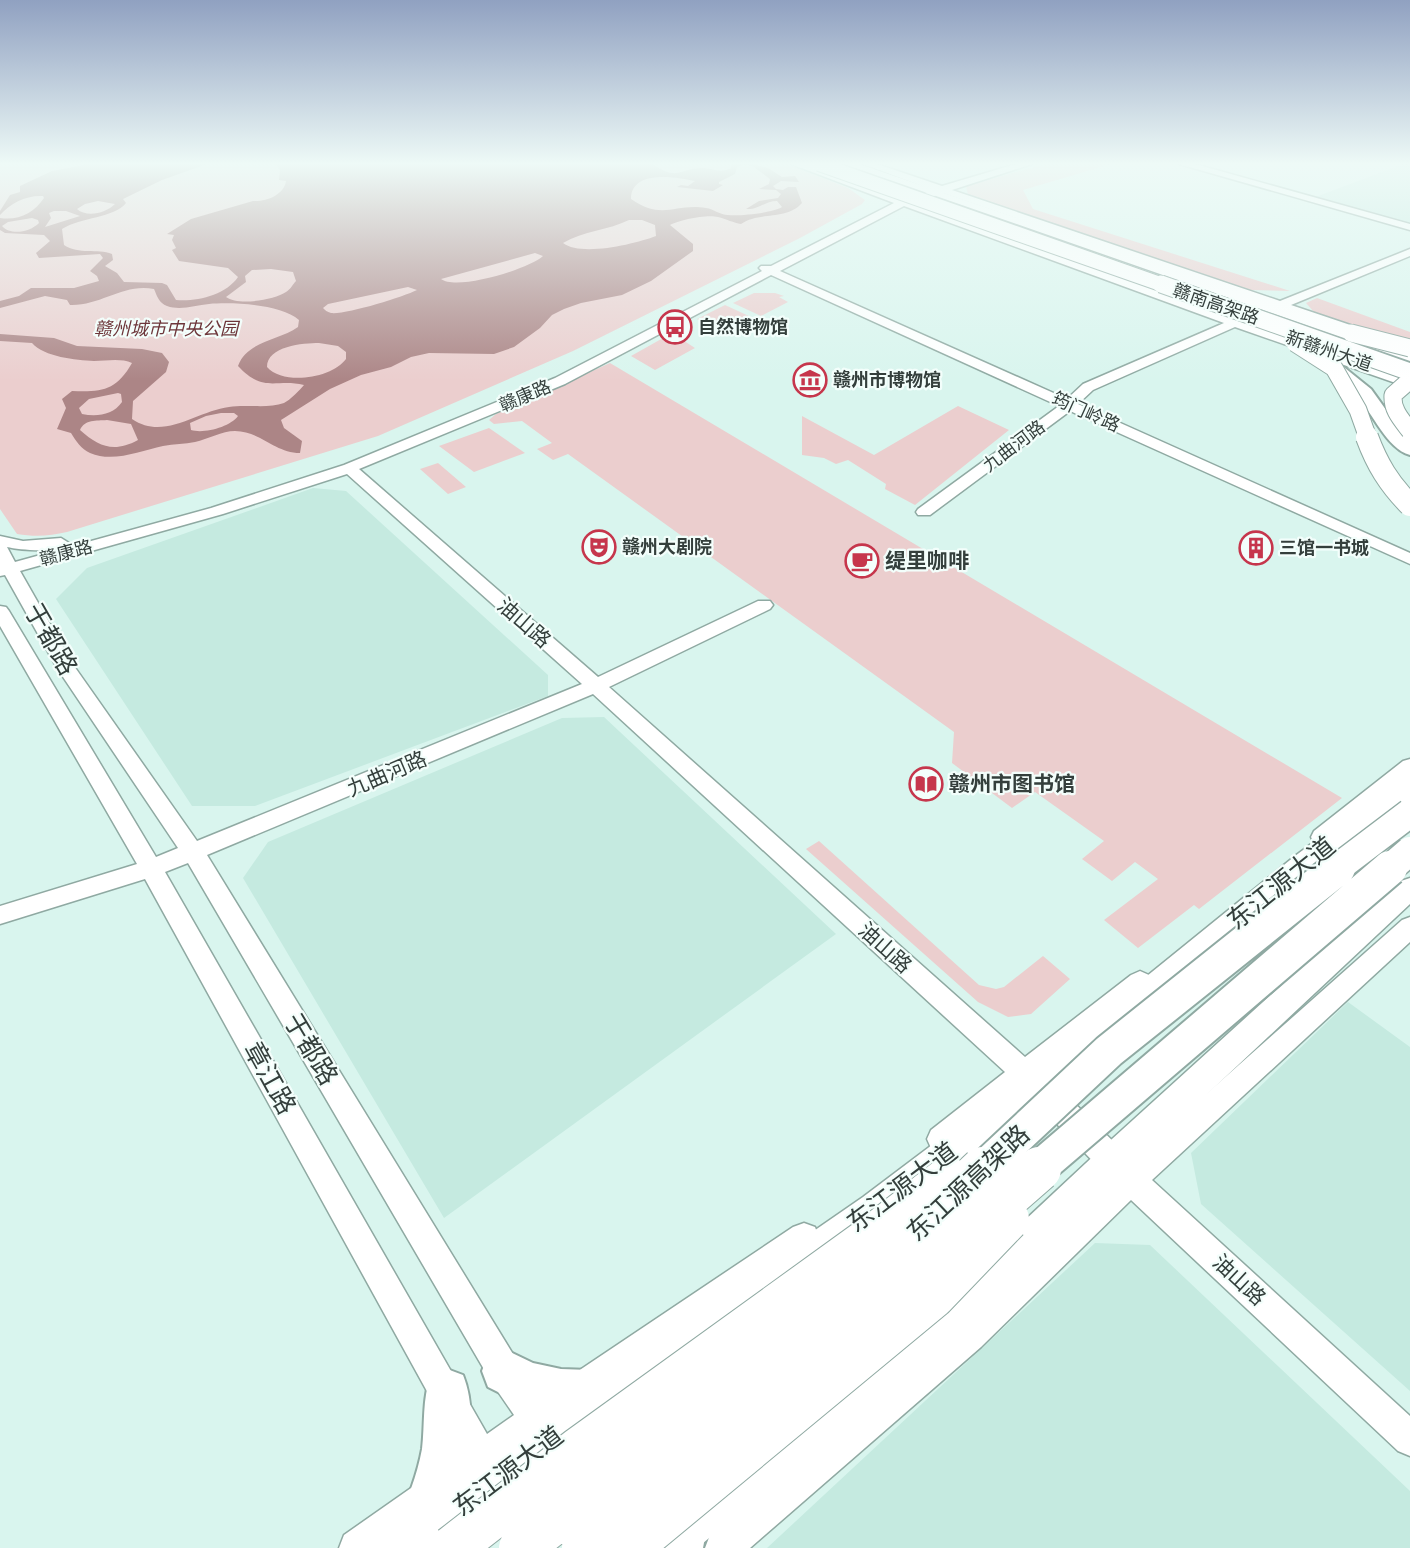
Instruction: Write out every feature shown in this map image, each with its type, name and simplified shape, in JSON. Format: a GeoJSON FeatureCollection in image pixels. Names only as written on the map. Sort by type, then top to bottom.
{"type":"FeatureCollection","features":[{"type":"Feature","properties":{"kind":"highway","name":"赣南高架路"},"geometry":{"type":"LineString","coordinates":[[1037,236],[1410,372]]}},
{"type":"Feature","properties":{"kind":"highway","name":"赣南高架路"},"geometry":{"type":"LineString","coordinates":[[1112,263],[1410,363]]}},
{"type":"Feature","properties":{"kind":"highway"},"geometry":{"type":"LineString","coordinates":[[1112,263],[1344,332],[1410,349]]}},
{"type":"Feature","properties":{"kind":"highway"},"geometry":{"type":"LineString","coordinates":[[1112,263],[1255,324],[1307,349],[1364,393],[1387,425],[1410,449]]}},
{"type":"Feature","properties":{"kind":"highway"},"geometry":{"type":"LineString","coordinates":[[1334,368],[1358,410],[1376,461],[1391,486],[1410,505]]}},
{"type":"Feature","properties":{"kind":"highway"},"geometry":{"type":"LineString","coordinates":[[1410,381],[1393,395],[1392,404],[1393,410],[1410,431]]}},
{"type":"Feature","properties":{"kind":"highway"},"geometry":{"type":"LineString","coordinates":[[1317,905],[1410,796]]}},
{"type":"Feature","properties":{"kind":"highway","name":"东江源高架路"},"geometry":{"type":"LineString","coordinates":[[584,1548],[914,1278],[1147,1074],[1410,813]]}},
{"type":"Feature","properties":{"kind":"highway","name":"东江源高架路"},"geometry":{"type":"LineString","coordinates":[[521,1548],[898,1248],[1109,1051],[1317,905],[1410,852]]}},
{"type":"Feature","properties":{"kind":"highway"},"geometry":{"type":"LineString","coordinates":[[1317,905],[1410,865]]}},
{"type":"Feature","properties":{"kind":"highway"},"geometry":{"type":"LineString","coordinates":[[424,1527],[578,1450],[881,1231],[1109,1051]]}},
{"type":"Feature","properties":{"kind":"highway"},"geometry":{"type":"LineString","coordinates":[[629,1548],[933,1296],[1147,1074]]}},
{"type":"Feature","properties":{"kind":"highway"},"geometry":{"type":"LineString","coordinates":[[504,1371],[540,1389],[576,1402]]}},
{"type":"Feature","properties":{"kind":"highway"},"geometry":{"type":"LineString","coordinates":[[424,1527],[446,1452],[447,1391]]}},
{"type":"Feature","properties":{"kind":"main road","name":"新赣州大道"},"geometry":{"type":"LineString","coordinates":[[1002,236],[1410,381]]}},
{"type":"Feature","properties":{"kind":"main road","name":"新赣州大道"},"geometry":{"type":"LineString","coordinates":[[1065,236],[1410,357]]}},
{"type":"Feature","properties":{"kind":"main road","name":"东江源大道"},"geometry":{"type":"LineString","coordinates":[[424,1527],[488,1468],[576,1402],[875,1209],[1031,1079],[1304,863],[1410,783]]}},
{"type":"Feature","properties":{"kind":"main road"},"geometry":{"type":"LineString","coordinates":[[687,1544],[947,1318],[1122,1170],[1359,932],[1410,888]]}},
{"type":"Feature","properties":{"kind":"street","name":"赣康路"},"geometry":{"type":"LineString","coordinates":[[2,558],[217,511],[349,468],[560,381],[830,236]]}},
{"type":"Feature","properties":{"kind":"street"},"geometry":{"type":"LineString","coordinates":[[998,236],[1235,324],[1410,381]]}},
{"type":"Feature","properties":{"kind":"street"},"geometry":{"type":"LineString","coordinates":[[1073,236],[1410,349]]}},
{"type":"Feature","properties":{"kind":"street"},"geometry":{"type":"LineString","coordinates":[[1281,305],[1410,252]]}},
{"type":"Feature","properties":{"kind":"street","name":"赣康路"},"geometry":{"type":"LineString","coordinates":[[2,558],[212,505],[333,464],[513,392],[768,268]]}},
{"type":"Feature","properties":{"kind":"street","name":"筠门岭路"},"geometry":{"type":"LineString","coordinates":[[768,268],[1410,559]]}},
{"type":"Feature","properties":{"kind":"street","name":"九曲河路"},"geometry":{"type":"LineString","coordinates":[[924,512],[1069,405],[1088,387],[1235,324]]}},
{"type":"Feature","properties":{"kind":"street","name":"油山路"},"geometry":{"type":"LineString","coordinates":[[349,468],[596,686],[1031,1079],[1122,1170],[1410,1438]]}},
{"type":"Feature","properties":{"kind":"street","name":"于都路"},"geometry":{"type":"LineString","coordinates":[[2,558],[66,668],[193,852],[504,1371]]}},
{"type":"Feature","properties":{"kind":"street","name":"九曲河路"},"geometry":{"type":"LineString","coordinates":[[0,915],[151,868],[193,852],[596,686],[764,605]]}},
{"type":"Feature","properties":{"kind":"street","name":"章江路"},"geometry":{"type":"LineString","coordinates":[[0,611],[151,868],[534,1548]]}},
{"type":"Feature","properties":{"kind":"street"},"geometry":{"type":"LineString","coordinates":[[1031,1079],[1410,766]]}},
{"type":"Feature","properties":{"kind":"street"},"geometry":{"type":"LineString","coordinates":[[1122,1170],[1410,927]]}},
{"type":"Feature","properties":{"kind":"street"},"geometry":{"type":"LineString","coordinates":[[576,1402],[620,1548]]}},
{"type":"Feature","properties":{"kind":"street"},"geometry":{"type":"LineString","coordinates":[[357,1548],[424,1527],[488,1468]]}},
{"type":"Feature","properties":{"kind":"shaded area"},"geometry":{"type":"Polygon","coordinates":[[[45,236],[63,236],[64,245],[70,248],[112,254],[113,260],[105,266],[117,273],[124,282],[162,283],[167,285],[176,300],[192,300],[210,296],[226,288],[238,277],[228,268],[179,261],[172,250],[176,248],[172,240],[174,236],[578,236],[563,243],[571,247],[595,249],[655,236],[684,236],[693,244],[693,251],[651,281],[622,295],[581,303],[552,315],[540,328],[514,347],[494,354],[429,353],[411,357],[391,367],[361,375],[330,389],[281,420],[284,428],[302,441],[300,453],[283,450],[252,434],[235,431],[195,442],[108,457],[90,453],[71,433],[57,429],[66,408],[62,399],[72,391],[107,388],[120,379],[132,363],[61,357],[44,352],[32,343],[0,341],[0,334],[54,338],[77,346],[142,349],[162,353],[169,362],[166,372],[133,401],[132,419],[144,425],[156,427],[180,423],[229,407],[271,406],[289,400],[304,385],[255,380],[238,366],[248,351],[290,332],[298,327],[299,320],[281,310],[256,305],[219,303],[183,308],[167,306],[162,303],[154,289],[143,288],[81,304],[70,305],[67,300],[45,296],[0,308],[0,301],[19,296],[31,288],[74,288],[99,281],[97,276],[90,271],[103,258],[100,254],[39,258],[36,253],[50,241],[45,236]],[[535,253],[441,279],[449,282],[493,277],[523,267],[543,256],[535,253]],[[271,269],[252,270],[245,276],[246,282],[226,297],[239,301],[265,299],[286,292],[296,281],[293,272],[271,269]],[[408,287],[328,304],[323,308],[327,312],[338,313],[387,301],[417,290],[408,287]],[[319,343],[279,350],[273,354],[267,367],[285,376],[308,377],[330,371],[346,359],[346,352],[338,346],[319,343]],[[118,393],[89,399],[79,408],[82,414],[104,414],[114,410],[122,402],[121,394],[118,393]],[[221,413],[190,423],[191,430],[203,431],[216,429],[238,416],[234,413],[221,413]],[[107,420],[88,422],[80,430],[94,441],[107,446],[121,446],[138,440],[131,424],[107,420]]]}},
{"type":"Feature","properties":{"kind":"shaded area"},"geometry":{"type":"Polygon","coordinates":[[[313,488],[346,491],[548,675],[548,696],[255,806],[192,806],[56,599],[87,568],[313,488]]]}},
{"type":"Feature","properties":{"kind":"shaded area"},"geometry":{"type":"Polygon","coordinates":[[[604,717],[836,934],[444,1218],[243,878],[268,842],[562,718],[604,717]]]}},
{"type":"Feature","properties":{"kind":"shaded area"},"geometry":{"type":"Polygon","coordinates":[[[1348,1002],[1410,1047],[1410,1391],[1201,1204],[1191,1153],[1348,1002]]]}},
{"type":"Feature","properties":{"kind":"shaded area"},"geometry":{"type":"Polygon","coordinates":[[[1095,1243],[1150,1245],[1410,1491],[1410,1548],[767,1548],[1095,1243]]]}},
{"type":"Feature","properties":{"kind":"green space","name":"赣州城市中央公园"},"geometry":{"type":"Polygon","coordinates":[[[0,236],[803,236],[573,351],[378,436],[67,532],[30,536],[17,534],[0,509],[0,236]]]}},
{"type":"Feature","properties":{"kind":"green space"},"geometry":{"type":"Polygon","coordinates":[[[1090,236],[1118,236],[1290,291],[1250,290],[1090,236]]]}},
{"type":"Feature","properties":{"kind":"green space"},"geometry":{"type":"Polygon","coordinates":[[[754,293],[775,293],[784,296],[779,297],[788,302],[761,316],[733,303],[754,293]]]}},
{"type":"Feature","properties":{"kind":"green space"},"geometry":{"type":"Polygon","coordinates":[[[1317,298],[1410,332],[1410,345],[1314,312],[1306,303],[1317,298]]]}},
{"type":"Feature","properties":{"kind":"green space"},"geometry":{"type":"Polygon","coordinates":[[[725,305],[751,317],[722,333],[697,319],[725,305]]]}},
{"type":"Feature","properties":{"kind":"green space"},"geometry":{"type":"Polygon","coordinates":[[[672,333],[695,348],[655,370],[631,356],[672,333]]]}},
{"type":"Feature","properties":{"kind":"green space"},"geometry":{"type":"Polygon","coordinates":[[[610,363],[1342,798],[1199,909],[1194,905],[1138,948],[1104,920],[1158,879],[1135,862],[1112,881],[1082,859],[1104,841],[1035,792],[1012,808],[952,763],[954,732],[568,454],[553,460],[537,449],[552,443],[522,421],[494,424],[489,420],[496,414],[610,363]]]}},
{"type":"Feature","properties":{"kind":"green space"},"geometry":{"type":"Polygon","coordinates":[[[958,406],[1009,430],[915,505],[885,489],[886,484],[848,460],[836,464],[824,458],[802,455],[802,416],[874,455],[958,406]]]}},
{"type":"Feature","properties":{"kind":"green space"},"geometry":{"type":"Polygon","coordinates":[[[489,428],[525,453],[474,472],[439,446],[489,428]]]}},
{"type":"Feature","properties":{"kind":"green space"},"geometry":{"type":"Polygon","coordinates":[[[438,463],[466,487],[448,494],[420,469],[438,463]]]}},
{"type":"Feature","properties":{"kind":"green space"},"geometry":{"type":"Polygon","coordinates":[[[819,841],[979,985],[996,989],[1004,987],[1043,956],[1070,979],[1031,1014],[1008,1017],[978,1002],[806,849],[819,841]]]}},
{"type":"Feature","properties":{"kind":"place","name":"自然博物馆"},"geometry":{"type":"Point","coordinates":[675,327]}},
{"type":"Feature","properties":{"kind":"place","name":"赣州市博物馆"},"geometry":{"type":"Point","coordinates":[810,380]}},
{"type":"Feature","properties":{"kind":"place","name":"赣州大剧院"},"geometry":{"type":"Point","coordinates":[599,547]}},
{"type":"Feature","properties":{"kind":"place","name":"三馆一书城"},"geometry":{"type":"Point","coordinates":[1256,548]}},
{"type":"Feature","properties":{"kind":"place","name":"缇里咖啡"},"geometry":{"type":"Point","coordinates":[862,561]}},
{"type":"Feature","properties":{"kind":"place","name":"赣州市图书馆"},"geometry":{"type":"Point","coordinates":[926,784]}}]}
